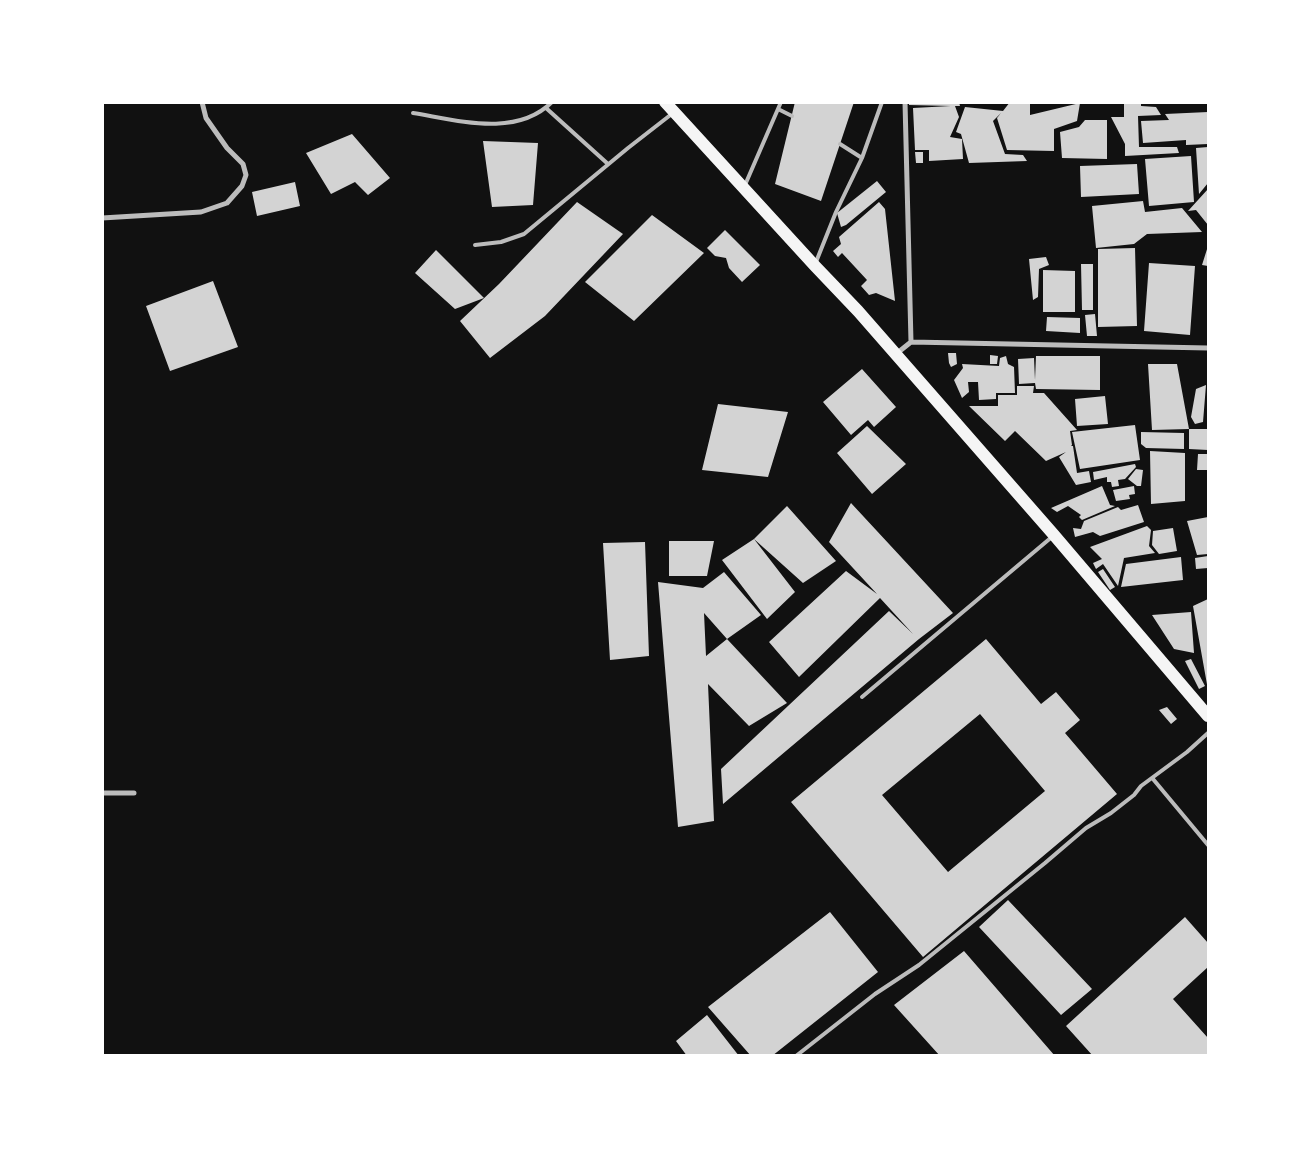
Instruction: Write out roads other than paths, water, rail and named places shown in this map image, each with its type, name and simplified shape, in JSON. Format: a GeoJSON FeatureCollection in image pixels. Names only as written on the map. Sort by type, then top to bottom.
{"type":"FeatureCollection","features":[{"type":"Feature","properties":{"kind":"main road"},"geometry":{"type":"LineString","coordinates":[[670,107],[896,354],[1054,535],[1208,716]]}},
{"type":"Feature","properties":{"kind":"street"},"geometry":{"type":"LineString","coordinates":[[102,218],[201,212],[227,203],[242,186],[246,175],[243,164],[227,148],[206,118],[202,102]]}},
{"type":"Feature","properties":{"kind":"street"},"geometry":{"type":"LineString","coordinates":[[904,102],[911,342]]}},
{"type":"Feature","properties":{"kind":"street"},"geometry":{"type":"LineString","coordinates":[[896,354],[911,342],[1208,348]]}},
{"type":"Feature","properties":{"kind":"street"},"geometry":{"type":"LineString","coordinates":[[102,793],[134,793]]}},
{"type":"Feature","properties":{"kind":"lane"},"geometry":{"type":"LineString","coordinates":[[413,113],[467,122],[496,123],[524,120],[546,108],[552,102]]}},
{"type":"Feature","properties":{"kind":"lane"},"geometry":{"type":"LineString","coordinates":[[743,189],[781,102]]}},
{"type":"Feature","properties":{"kind":"lane"},"geometry":{"type":"LineString","coordinates":[[815,266],[836,212],[862,158],[882,102]]}},
{"type":"Feature","properties":{"kind":"lane"},"geometry":{"type":"LineString","coordinates":[[475,245],[502,242],[524,234],[608,164],[670,107]]}},
{"type":"Feature","properties":{"kind":"lane"},"geometry":{"type":"LineString","coordinates":[[546,108],[608,164]]}},
{"type":"Feature","properties":{"kind":"lane"},"geometry":{"type":"LineString","coordinates":[[778,109],[792,116]]}},
{"type":"Feature","properties":{"kind":"lane"},"geometry":{"type":"LineString","coordinates":[[840,144],[862,158]]}},
{"type":"Feature","properties":{"kind":"lane"},"geometry":{"type":"LineString","coordinates":[[862,697],[1054,535]]}},
{"type":"Feature","properties":{"kind":"lane"},"geometry":{"type":"LineString","coordinates":[[796,1056],[875,994],[919,965],[1086,828],[1111,814],[1134,795],[1141,786],[1153,779],[1208,733]]}},
{"type":"Feature","properties":{"kind":"lane"},"geometry":{"type":"LineString","coordinates":[[1153,779],[1208,845]]}}]}
